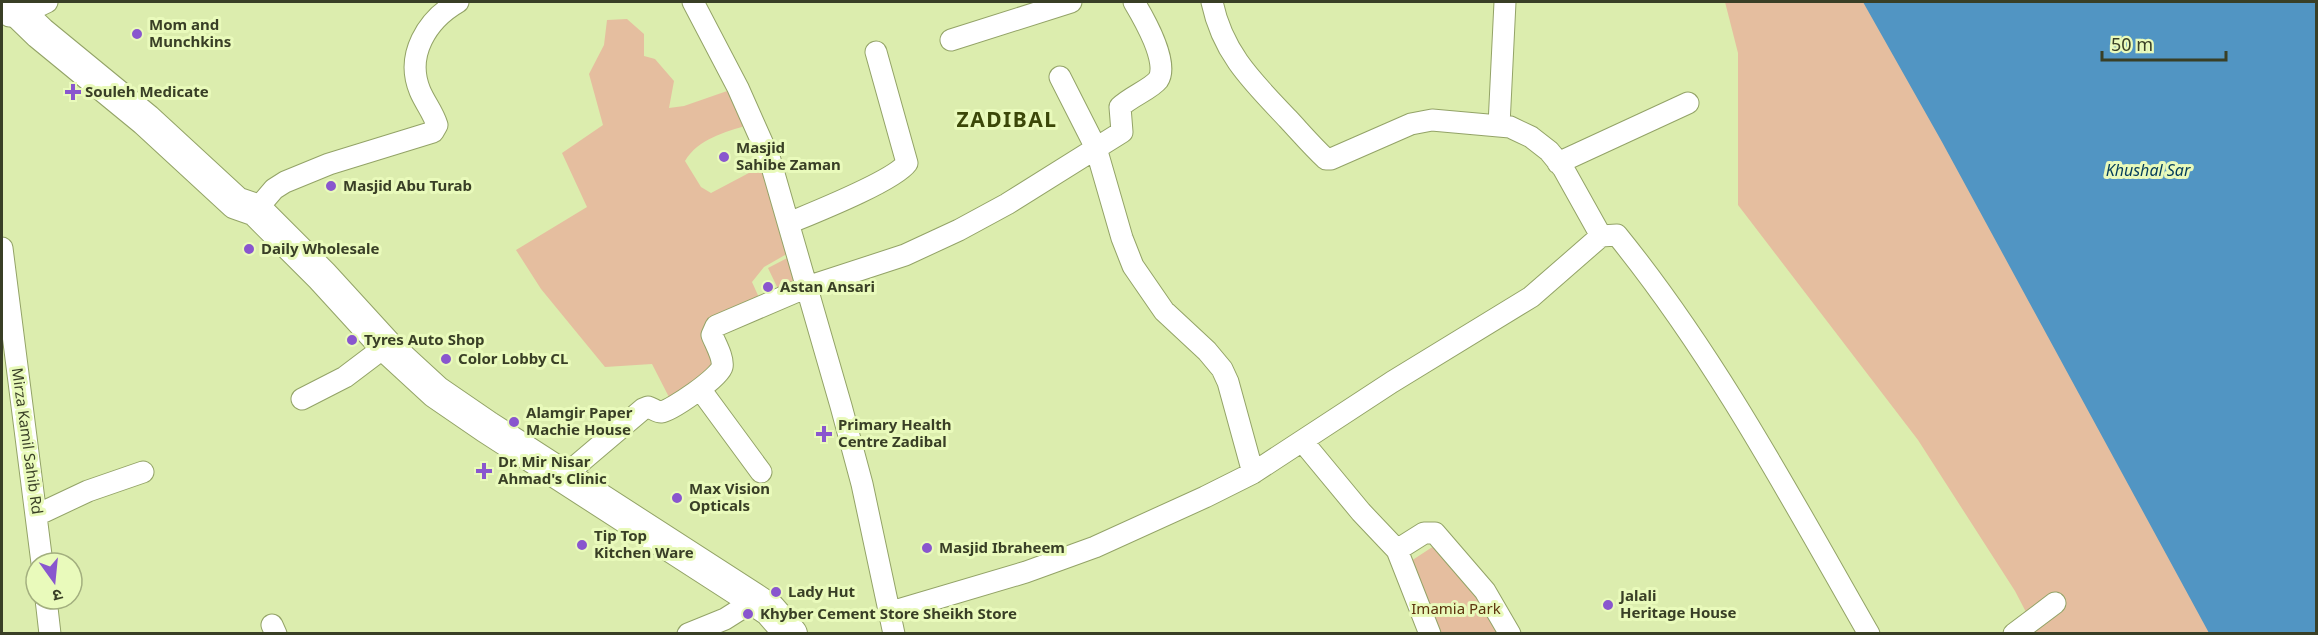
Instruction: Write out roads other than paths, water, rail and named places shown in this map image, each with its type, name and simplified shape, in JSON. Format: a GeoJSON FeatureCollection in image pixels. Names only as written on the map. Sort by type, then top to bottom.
{"type":"FeatureCollection","features":[{"type":"Feature","properties":{"kind":"highway"},"geometry":{"type":"LineString","coordinates":[[25,7],[160,108],[250,192],[256,210],[322,276],[386,346],[436,392],[763,605],[791,633]]}},
{"type":"Feature","properties":{"kind":"highway"},"geometry":{"type":"LineString","coordinates":[[763,605],[794,616],[815,633]]}},
{"type":"Feature","properties":{"kind":"street"},"geometry":{"type":"LineString","coordinates":[[256,210],[274,189],[285,182],[329,164],[433,132],[437,125],[420,92],[414,73],[414,59],[428,27],[445,9],[458,2]]}},
{"type":"Feature","properties":{"kind":"street"},"geometry":{"type":"LineString","coordinates":[[693,2],[738,88],[770,160],[859,473],[894,633]]}},
{"type":"Feature","properties":{"kind":"street"},"geometry":{"type":"LineString","coordinates":[[951,40],[1071,2]]}},
{"type":"Feature","properties":{"kind":"street"},"geometry":{"type":"LineString","coordinates":[[564,476],[643,409],[648,407],[664,411],[700,389],[722,368],[712,335],[716,326],[807,287],[905,255],[948,235],[1007,204],[1122,132],[1120,107],[1158,80],[1161,68],[1159,55],[1148,27],[1134,2]]}},
{"type":"Feature","properties":{"kind":"street"},"geometry":{"type":"LineString","coordinates":[[1212,2],[1217,25],[1232,54],[1250,80],[1326,159],[1331,159],[1411,124],[1432,120],[1510,127],[1531,137],[1549,151],[1601,236]]}},
{"type":"Feature","properties":{"kind":"street"},"geometry":{"type":"LineString","coordinates":[[1499,125],[1505,2]]}},
{"type":"Feature","properties":{"kind":"street"},"geometry":{"type":"LineString","coordinates":[[789,223],[830,206],[902,170],[907,163],[876,52]]}},
{"type":"Feature","properties":{"kind":"street"},"geometry":{"type":"LineString","coordinates":[[1060,77],[1096,148],[1122,238],[1133,266],[1164,311],[1207,351],[1222,369],[1228,382],[1253,473]]}},
{"type":"Feature","properties":{"kind":"street"},"geometry":{"type":"LineString","coordinates":[[1558,163],[1688,103]]}},
{"type":"Feature","properties":{"kind":"street"},"geometry":{"type":"LineString","coordinates":[[891,612],[1026,572],[1095,547],[1253,473],[1392,382],[1531,297],[1601,236],[1617,235],[1677,315],[1787,491],[1869,633]]}},
{"type":"Feature","properties":{"kind":"street","name":"Mirza Kamil Sahib Rd"},"geometry":{"type":"LineString","coordinates":[[2,248],[8,360],[37,515],[41,551]]}},
{"type":"Feature","properties":{"kind":"street"},"geometry":{"type":"LineString","coordinates":[[302,399],[345,377],[386,346]]}},
{"type":"Feature","properties":{"kind":"street"},"geometry":{"type":"LineString","coordinates":[[700,389],[761,472]]}},
{"type":"Feature","properties":{"kind":"street"},"geometry":{"type":"LineString","coordinates":[[1303,442],[1361,512],[1397,550],[1430,633]]}},
{"type":"Feature","properties":{"kind":"street"},"geometry":{"type":"LineString","coordinates":[[37,515],[88,491],[143,472]]}},
{"type":"Feature","properties":{"kind":"street"},"geometry":{"type":"LineString","coordinates":[[1397,550],[1424,533],[1435,533],[1485,591],[1510,633]]}},
{"type":"Feature","properties":{"kind":"street"},"geometry":{"type":"LineString","coordinates":[[2014,633],[2055,603]]}},
{"type":"Feature","properties":{"kind":"street"},"geometry":{"type":"LineString","coordinates":[[688,633],[763,605]]}},
{"type":"Feature","properties":{"kind":"street"},"geometry":{"type":"LineString","coordinates":[[47,611],[50,633]]}},
{"type":"Feature","properties":{"kind":"water","name":"Khushal Sar"},"geometry":{"type":"Polygon","coordinates":[[[1863,2],[2316,2],[2316,633],[2209,633],[1942,142],[1863,2]]]}},
{"type":"Feature","properties":{"kind":"place","name":"Mom and Munchkins"},"geometry":{"type":"Point","coordinates":[137,34]}},
{"type":"Feature","properties":{"kind":"place","name":"Souleh Medicate"},"geometry":{"type":"Point","coordinates":[73,92]}},
{"type":"Feature","properties":{"kind":"place","name":"Masjid Sahibe Zaman"},"geometry":{"type":"Point","coordinates":[724,157]}},
{"type":"Feature","properties":{"kind":"place","name":"Masjid Abu Turab"},"geometry":{"type":"Point","coordinates":[331,186]}},
{"type":"Feature","properties":{"kind":"place","name":"Daily Wholesale"},"geometry":{"type":"Point","coordinates":[249,249]}},
{"type":"Feature","properties":{"kind":"place","name":"Astan Ansari"},"geometry":{"type":"Point","coordinates":[768,287]}},
{"type":"Feature","properties":{"kind":"place","name":"Tyres Auto Shop"},"geometry":{"type":"Point","coordinates":[352,340]}},
{"type":"Feature","properties":{"kind":"place","name":"Color Lobby CL"},"geometry":{"type":"Point","coordinates":[446,359]}},
{"type":"Feature","properties":{"kind":"place","name":"Alamgir Paper Machie House"},"geometry":{"type":"Point","coordinates":[514,422]}},
{"type":"Feature","properties":{"kind":"place","name":"Primary Health Centre Zadibal"},"geometry":{"type":"Point","coordinates":[824,434]}},
{"type":"Feature","properties":{"kind":"place","name":"Dr. Mir Nisar Ahmad's Clinic"},"geometry":{"type":"Point","coordinates":[484,471]}},
{"type":"Feature","properties":{"kind":"place","name":"Max Vision Opticals"},"geometry":{"type":"Point","coordinates":[677,498]}},
{"type":"Feature","properties":{"kind":"place","name":"Tip Top Kitchen Ware"},"geometry":{"type":"Point","coordinates":[582,545]}},
{"type":"Feature","properties":{"kind":"place","name":"Masjid Ibraheem"},"geometry":{"type":"Point","coordinates":[927,548]}},
{"type":"Feature","properties":{"kind":"place","name":"Lady Hut"},"geometry":{"type":"Point","coordinates":[776,592]}},
{"type":"Feature","properties":{"kind":"place","name":"Jalali Heritage House"},"geometry":{"type":"Point","coordinates":[1608,605]}},
{"type":"Feature","properties":{"kind":"place","name":"Khyber Cement Store Sheikh Store"},"geometry":{"type":"Point","coordinates":[748,614]}},
{"type":"Feature","properties":{"kind":"district","name":"ZADIBAL"},"geometry":{"type":"Point","coordinates":[1007,120]}},
{"type":"Feature","properties":{"kind":"park label","name":"Imamia Park"},"geometry":{"type":"Point","coordinates":[1456,609]}}]}
